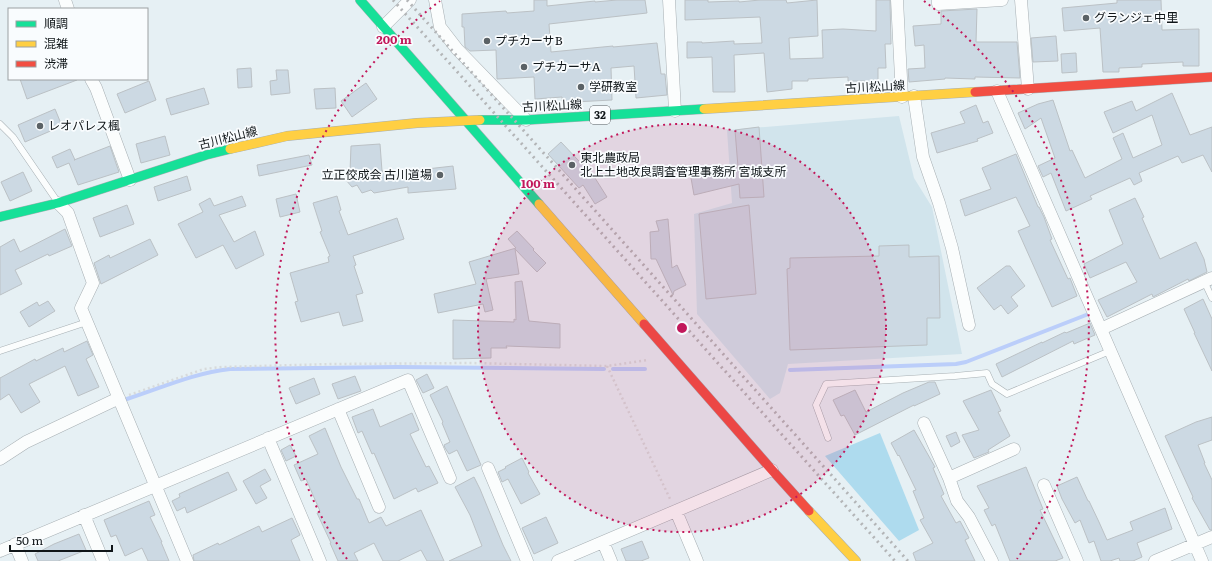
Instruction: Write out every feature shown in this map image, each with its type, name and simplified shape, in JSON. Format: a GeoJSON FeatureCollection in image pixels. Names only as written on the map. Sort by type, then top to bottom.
{"type":"FeatureCollection","features":[{"type":"Feature","properties":{"kind":"main road"},"geometry":{"type":"LineString","coordinates":[[360,0],[772,470],[856,561]]}},
{"type":"Feature","properties":{"kind":"main road","name":"古川松山線"},"geometry":{"type":"LineString","coordinates":[[0,217],[58,203],[206,155],[288,136],[416,123],[464,120],[526,120],[1212,77]]}},
{"type":"Feature","properties":{"kind":"street"},"geometry":{"type":"LineString","coordinates":[[383,27],[410,0]]}},
{"type":"Feature","properties":{"kind":"street"},"geometry":{"type":"LineString","coordinates":[[435,0],[440,27],[457,49],[526,120]]}},
{"type":"Feature","properties":{"kind":"street"},"geometry":{"type":"LineString","coordinates":[[669,0],[675,111]]}},
{"type":"Feature","properties":{"kind":"street"},"geometry":{"type":"LineString","coordinates":[[897,0],[908,97],[923,156],[952,248],[969,325]]}},
{"type":"Feature","properties":{"kind":"street"},"geometry":{"type":"LineString","coordinates":[[938,0],[938,4],[1002,0]]}},
{"type":"Feature","properties":{"kind":"street"},"geometry":{"type":"LineString","coordinates":[[1021,0],[1028,89]]}},
{"type":"Feature","properties":{"kind":"street"},"geometry":{"type":"LineString","coordinates":[[92,80],[96,88],[130,180]]}},
{"type":"Feature","properties":{"kind":"street"},"geometry":{"type":"LineString","coordinates":[[997,91],[1202,561]]}},
{"type":"Feature","properties":{"kind":"street"},"geometry":{"type":"LineString","coordinates":[[58,203],[68,213],[93,283],[81,308],[187,561]]}},
{"type":"Feature","properties":{"kind":"street"},"geometry":{"type":"LineString","coordinates":[[1101,329],[1208,280]]}},
{"type":"Feature","properties":{"kind":"street"},"geometry":{"type":"LineString","coordinates":[[0,551],[408,380],[450,478]]}},
{"type":"Feature","properties":{"kind":"street"},"geometry":{"type":"LineString","coordinates":[[0,459],[26,442],[119,398]]}},
{"type":"Feature","properties":{"kind":"street"},"geometry":{"type":"LineString","coordinates":[[338,409],[379,507]]}},
{"type":"Feature","properties":{"kind":"street"},"geometry":{"type":"LineString","coordinates":[[924,423],[949,478],[957,501],[969,517],[992,561]]}},
{"type":"Feature","properties":{"kind":"street"},"geometry":{"type":"LineString","coordinates":[[268,438],[320,561]]}},
{"type":"Feature","properties":{"kind":"street"},"geometry":{"type":"LineString","coordinates":[[949,478],[1014,449]]}},
{"type":"Feature","properties":{"kind":"street"},"geometry":{"type":"LineString","coordinates":[[488,468],[527,561]]}},
{"type":"Feature","properties":{"kind":"street"},"geometry":{"type":"LineString","coordinates":[[558,561],[772,470]]}},
{"type":"Feature","properties":{"kind":"street"},"geometry":{"type":"LineString","coordinates":[[1044,485],[1077,561]]}},
{"type":"Feature","properties":{"kind":"street"},"geometry":{"type":"LineString","coordinates":[[676,511],[697,561]]}},
{"type":"Feature","properties":{"kind":"street"},"geometry":{"type":"LineString","coordinates":[[84,516],[103,561]]}},
{"type":"Feature","properties":{"kind":"street"},"geometry":{"type":"LineString","coordinates":[[1155,561],[1212,537]]}},
{"type":"Feature","properties":{"kind":"street"},"geometry":{"type":"LineString","coordinates":[[603,542],[611,561]]}},
{"type":"Feature","properties":{"kind":"street"},"geometry":{"type":"LineString","coordinates":[[15,544],[22,561]]}},
{"type":"Feature","properties":{"kind":"lane"},"geometry":{"type":"LineString","coordinates":[[0,124],[13,138],[58,203]]}},
{"type":"Feature","properties":{"kind":"lane"},"geometry":{"type":"LineString","coordinates":[[1208,280],[1212,298]]}},
{"type":"Feature","properties":{"kind":"lane"},"geometry":{"type":"LineString","coordinates":[[0,351],[87,322]]}},
{"type":"Feature","properties":{"kind":"lane"},"geometry":{"type":"LineString","coordinates":[[828,438],[816,405],[826,384],[987,373],[992,384],[1007,394],[1110,351]]}},
{"type":"Feature","properties":{"kind":"path"},"geometry":{"type":"LineString","coordinates":[[119,398],[204,370],[222,367],[333,364],[470,363],[607,366],[648,360]]}},
{"type":"Feature","properties":{"kind":"path"},"geometry":{"type":"LineString","coordinates":[[607,366],[676,511]]}},
{"type":"Feature","properties":{"kind":"shaded area"},"geometry":{"type":"Polygon","coordinates":[[[899,116],[914,178],[932,207],[962,354],[788,364],[780,393],[770,399],[697,314],[694,214],[732,203],[727,130],[899,116]]]}},
{"type":"Feature","properties":{"kind":"shaded area"},"geometry":{"type":"Polygon","coordinates":[[[880,433],[919,530],[899,541],[825,456],[880,433]]]}},
{"type":"Feature","properties":{"kind":"building"},"geometry":{"type":"Polygon","coordinates":[[[534,0],[547,0],[547,6],[595,1],[645,0],[647,13],[549,24],[551,52],[657,43],[661,74],[665,74],[667,95],[636,98],[634,66],[611,68],[612,100],[574,102],[574,106],[562,107],[562,97],[535,99],[534,77],[497,79],[496,50],[470,51],[465,47],[462,14],[534,11],[534,0]]]}},
{"type":"Feature","properties":{"kind":"building"},"geometry":{"type":"Polygon","coordinates":[[[685,0],[739,2],[786,0],[787,3],[817,0],[818,36],[789,38],[790,59],[823,58],[822,30],[843,29],[876,31],[876,0],[890,0],[891,44],[885,44],[886,68],[878,68],[878,87],[865,88],[865,81],[848,81],[848,77],[792,81],[792,89],[767,92],[764,53],[734,55],[735,92],[713,92],[712,57],[687,58],[687,42],[702,43],[734,41],[734,44],[762,43],[760,17],[685,20],[685,0]]]}},
{"type":"Feature","properties":{"kind":"building"},"geometry":{"type":"Polygon","coordinates":[[[1117,0],[1161,0],[1162,30],[1199,29],[1199,66],[1183,66],[1183,62],[1142,64],[1142,67],[1119,68],[1119,72],[1103,72],[1100,28],[1064,31],[1062,8],[1117,3],[1117,0]]]}},
{"type":"Feature","properties":{"kind":"building"},"geometry":{"type":"Polygon","coordinates":[[[977,9],[976,42],[1017,42],[1020,78],[945,78],[909,82],[908,69],[925,68],[924,45],[915,46],[913,26],[941,24],[941,11],[977,9]]]}},
{"type":"Feature","properties":{"kind":"building"},"geometry":{"type":"Polygon","coordinates":[[[1056,36],[1058,61],[1033,62],[1031,38],[1056,36]]]}},
{"type":"Feature","properties":{"kind":"building"},"geometry":{"type":"Polygon","coordinates":[[[1076,53],[1077,72],[1062,73],[1061,54],[1076,53]]]}},
{"type":"Feature","properties":{"kind":"building"},"geometry":{"type":"Polygon","coordinates":[[[251,68],[252,87],[238,88],[237,69],[251,68]]]}},
{"type":"Feature","properties":{"kind":"building"},"geometry":{"type":"Polygon","coordinates":[[[276,70],[288,70],[290,93],[271,95],[270,81],[277,80],[276,70]]]}},
{"type":"Feature","properties":{"kind":"building"},"geometry":{"type":"Polygon","coordinates":[[[20,80],[77,80],[27,99],[20,80]]]}},
{"type":"Feature","properties":{"kind":"building"},"geometry":{"type":"Polygon","coordinates":[[[149,81],[156,100],[125,113],[117,94],[149,81]]]}},
{"type":"Feature","properties":{"kind":"building"},"geometry":{"type":"Polygon","coordinates":[[[366,83],[377,99],[352,117],[341,101],[366,83]]]}},
{"type":"Feature","properties":{"kind":"building"},"geometry":{"type":"Polygon","coordinates":[[[204,88],[209,104],[171,115],[166,99],[204,88]]]}},
{"type":"Feature","properties":{"kind":"building"},"geometry":{"type":"Polygon","coordinates":[[[335,88],[336,108],[316,109],[314,89],[335,88]]]}},
{"type":"Feature","properties":{"kind":"building"},"geometry":{"type":"Polygon","coordinates":[[[1172,93],[1190,135],[1212,127],[1212,172],[1203,155],[1182,163],[1178,156],[1139,173],[1142,181],[1134,185],[1130,178],[1090,196],[1092,199],[1066,211],[1051,173],[1043,177],[1038,166],[1055,158],[1041,118],[1025,129],[1018,113],[1038,104],[1053,100],[1070,151],[1072,150],[1085,178],[1122,159],[1113,138],[1123,133],[1133,158],[1162,145],[1152,115],[1113,133],[1104,112],[1132,101],[1136,111],[1172,93]]]}},
{"type":"Feature","properties":{"kind":"building"},"geometry":{"type":"Polygon","coordinates":[[[976,105],[983,123],[988,121],[993,133],[977,139],[978,141],[937,153],[931,133],[965,123],[960,112],[976,105]]]}},
{"type":"Feature","properties":{"kind":"building","name":"レオパレス楓"},"geometry":{"type":"Polygon","coordinates":[[[55,109],[62,126],[25,142],[18,125],[55,109]]]}},
{"type":"Feature","properties":{"kind":"building"},"geometry":{"type":"Polygon","coordinates":[[[759,127],[764,197],[740,198],[739,184],[694,195],[691,178],[738,167],[735,130],[759,127]]]}},
{"type":"Feature","properties":{"kind":"building"},"geometry":{"type":"Polygon","coordinates":[[[165,136],[170,155],[141,163],[136,144],[165,136]]]}},
{"type":"Feature","properties":{"kind":"building"},"geometry":{"type":"Polygon","coordinates":[[[561,142],[595,178],[607,197],[595,204],[583,185],[579,188],[548,154],[561,142]]]}},
{"type":"Feature","properties":{"kind":"building"},"geometry":{"type":"Polygon","coordinates":[[[380,144],[382,171],[394,171],[395,175],[418,172],[418,170],[453,166],[456,189],[408,193],[408,187],[374,193],[371,190],[362,193],[357,185],[352,187],[345,179],[350,172],[351,146],[380,144]]]}},
{"type":"Feature","properties":{"kind":"building"},"geometry":{"type":"Polygon","coordinates":[[[110,146],[119,172],[78,185],[69,163],[57,168],[52,157],[70,149],[75,160],[110,146]]]}},
{"type":"Feature","properties":{"kind":"building"},"geometry":{"type":"Polygon","coordinates":[[[1016,154],[1038,207],[1044,217],[1052,239],[1050,240],[1068,279],[1070,278],[1077,296],[1052,307],[1018,231],[1030,226],[1016,197],[965,216],[960,200],[991,189],[982,168],[1016,154]]]}},
{"type":"Feature","properties":{"kind":"building"},"geometry":{"type":"Polygon","coordinates":[[[309,155],[312,165],[259,176],[257,165],[309,155]]]}},
{"type":"Feature","properties":{"kind":"building"},"geometry":{"type":"Polygon","coordinates":[[[23,172],[32,191],[10,201],[1,182],[23,172]]]}},
{"type":"Feature","properties":{"kind":"building"},"geometry":{"type":"Polygon","coordinates":[[[187,176],[191,190],[158,201],[154,187],[187,176]]]}},
{"type":"Feature","properties":{"kind":"building"},"geometry":{"type":"Polygon","coordinates":[[[296,194],[300,212],[280,217],[276,199],[296,194]]]}},
{"type":"Feature","properties":{"kind":"building"},"geometry":{"type":"Polygon","coordinates":[[[242,196],[246,206],[219,215],[234,242],[255,231],[264,255],[236,269],[223,245],[196,258],[178,224],[203,212],[199,204],[210,198],[214,206],[242,196]]]}},
{"type":"Feature","properties":{"kind":"building"},"geometry":{"type":"Polygon","coordinates":[[[337,196],[341,210],[339,211],[348,235],[397,218],[404,239],[353,256],[356,265],[354,266],[363,293],[356,295],[363,321],[343,326],[339,312],[301,322],[295,302],[298,301],[290,273],[329,262],[328,257],[330,256],[320,232],[322,231],[313,203],[337,196]]]}},
{"type":"Feature","properties":{"kind":"building"},"geometry":{"type":"Polygon","coordinates":[[[1135,198],[1160,259],[1196,242],[1204,259],[1207,272],[1189,281],[1188,279],[1153,297],[1152,294],[1107,317],[1098,300],[1137,282],[1126,262],[1090,278],[1084,264],[1123,244],[1109,210],[1135,198]]]}},
{"type":"Feature","properties":{"kind":"building"},"geometry":{"type":"Polygon","coordinates":[[[127,205],[134,224],[100,237],[93,218],[127,205]]]}},
{"type":"Feature","properties":{"kind":"building"},"geometry":{"type":"Polygon","coordinates":[[[749,205],[756,294],[706,299],[699,214],[749,205]]]}},
{"type":"Feature","properties":{"kind":"building"},"geometry":{"type":"Polygon","coordinates":[[[668,219],[672,268],[677,265],[686,285],[674,291],[673,295],[656,259],[651,259],[650,232],[659,231],[656,221],[668,219]]]}},
{"type":"Feature","properties":{"kind":"building"},"geometry":{"type":"Polygon","coordinates":[[[65,229],[72,246],[49,256],[48,254],[15,270],[22,284],[0,295],[0,247],[14,239],[20,252],[65,229]]]}},
{"type":"Feature","properties":{"kind":"building"},"geometry":{"type":"Polygon","coordinates":[[[517,231],[546,263],[537,272],[515,249],[519,274],[486,279],[493,310],[485,312],[483,304],[438,313],[434,294],[476,284],[469,262],[516,248],[508,239],[517,231]]]}},
{"type":"Feature","properties":{"kind":"building"},"geometry":{"type":"Polygon","coordinates":[[[150,239],[158,255],[101,284],[94,263],[109,255],[110,258],[150,239]]]}},
{"type":"Feature","properties":{"kind":"building"},"geometry":{"type":"Polygon","coordinates":[[[909,245],[909,257],[939,256],[940,318],[927,318],[927,345],[790,350],[787,269],[790,268],[790,258],[879,256],[879,246],[909,245]]]}},
{"type":"Feature","properties":{"kind":"building"},"geometry":{"type":"Polygon","coordinates":[[[1006,266],[1010,266],[1025,286],[1011,297],[1018,306],[1008,314],[1001,305],[994,310],[977,288],[1006,266]]]}},
{"type":"Feature","properties":{"kind":"building"},"geometry":{"type":"Polygon","coordinates":[[[522,281],[529,321],[560,324],[560,348],[506,346],[507,348],[491,348],[491,358],[453,359],[453,320],[514,322],[514,319],[516,320],[515,282],[522,281]]]}},
{"type":"Feature","properties":{"kind":"building"},"geometry":{"type":"Polygon","coordinates":[[[1203,299],[1212,319],[1212,371],[1184,309],[1203,299]]]}},
{"type":"Feature","properties":{"kind":"building"},"geometry":{"type":"Polygon","coordinates":[[[48,301],[55,311],[29,327],[20,312],[37,302],[39,306],[48,301]]]}},
{"type":"Feature","properties":{"kind":"building"},"geometry":{"type":"Polygon","coordinates":[[[1090,323],[1095,335],[1074,344],[1073,341],[1002,377],[996,364],[1042,342],[1090,323]]]}},
{"type":"Feature","properties":{"kind":"building"},"geometry":{"type":"Polygon","coordinates":[[[87,341],[93,355],[86,359],[99,387],[78,396],[65,366],[29,384],[40,402],[21,413],[9,394],[0,400],[0,378],[35,359],[36,361],[63,348],[64,352],[87,341]]]}},
{"type":"Feature","properties":{"kind":"building"},"geometry":{"type":"Polygon","coordinates":[[[427,374],[434,388],[423,393],[416,380],[427,374]]]}},
{"type":"Feature","properties":{"kind":"building"},"geometry":{"type":"Polygon","coordinates":[[[355,376],[361,391],[338,399],[332,384],[355,376]]]}},
{"type":"Feature","properties":{"kind":"building"},"geometry":{"type":"Polygon","coordinates":[[[314,378],[320,394],[296,404],[289,388],[314,378]]]}},
{"type":"Feature","properties":{"kind":"building"},"geometry":{"type":"Polygon","coordinates":[[[929,382],[935,382],[940,394],[914,405],[855,435],[844,415],[841,416],[833,400],[855,390],[866,412],[903,393],[929,382]]]}},
{"type":"Feature","properties":{"kind":"building"},"geometry":{"type":"Polygon","coordinates":[[[447,386],[481,465],[467,471],[457,450],[449,454],[445,448],[444,445],[450,442],[442,423],[443,422],[430,395],[447,386]]]}},
{"type":"Feature","properties":{"kind":"building"},"geometry":{"type":"Polygon","coordinates":[[[991,390],[1001,411],[998,412],[1010,436],[988,450],[989,452],[974,458],[962,435],[979,430],[963,401],[991,390]]]}},
{"type":"Feature","properties":{"kind":"building"},"geometry":{"type":"Polygon","coordinates":[[[373,409],[380,427],[412,413],[419,430],[410,434],[426,467],[429,466],[438,483],[418,492],[416,488],[394,499],[374,453],[372,454],[362,431],[358,433],[352,417],[373,409]]]}},
{"type":"Feature","properties":{"kind":"building"},"geometry":{"type":"Polygon","coordinates":[[[1212,417],[1212,440],[1198,445],[1212,480],[1212,530],[1210,530],[1192,498],[1193,497],[1165,436],[1196,422],[1212,417]]]}},
{"type":"Feature","properties":{"kind":"building"},"geometry":{"type":"Polygon","coordinates":[[[325,428],[341,467],[357,499],[359,499],[369,523],[381,517],[386,526],[421,510],[444,561],[427,561],[421,550],[398,561],[383,561],[374,543],[354,553],[358,561],[338,561],[317,513],[320,511],[306,479],[301,481],[294,465],[318,454],[309,436],[325,428]]]}},
{"type":"Feature","properties":{"kind":"building"},"geometry":{"type":"Polygon","coordinates":[[[914,430],[935,467],[933,468],[944,494],[941,496],[956,523],[960,521],[969,538],[965,540],[975,561],[916,561],[913,553],[933,543],[920,520],[924,518],[913,491],[916,490],[899,455],[898,456],[891,443],[914,430]]]}},
{"type":"Feature","properties":{"kind":"building"},"geometry":{"type":"Polygon","coordinates":[[[956,432],[960,442],[951,447],[946,436],[956,432]]]}},
{"type":"Feature","properties":{"kind":"building"},"geometry":{"type":"Polygon","coordinates":[[[290,445],[296,456],[286,461],[281,450],[290,445]]]}},
{"type":"Feature","properties":{"kind":"building"},"geometry":{"type":"Polygon","coordinates":[[[522,458],[529,472],[528,473],[540,494],[521,504],[508,479],[502,482],[498,472],[522,458]]]}},
{"type":"Feature","properties":{"kind":"building"},"geometry":{"type":"Polygon","coordinates":[[[1026,467],[1043,509],[1040,510],[1063,558],[1055,561],[1010,561],[995,524],[992,526],[984,510],[989,508],[977,486],[1026,467]]]}},
{"type":"Feature","properties":{"kind":"building"},"geometry":{"type":"Polygon","coordinates":[[[265,469],[271,480],[260,486],[267,498],[256,504],[243,481],[265,469]]]}},
{"type":"Feature","properties":{"kind":"building"},"geometry":{"type":"Polygon","coordinates":[[[228,472],[237,490],[187,513],[185,507],[177,511],[172,501],[180,497],[179,494],[228,472]]]}},
{"type":"Feature","properties":{"kind":"building"},"geometry":{"type":"Polygon","coordinates":[[[474,477],[511,561],[449,561],[482,546],[470,515],[455,487],[474,477]]]}},
{"type":"Feature","properties":{"kind":"building"},"geometry":{"type":"Polygon","coordinates":[[[1077,477],[1107,540],[1133,530],[1130,522],[1165,508],[1172,529],[1137,543],[1142,557],[1133,561],[1120,561],[1119,558],[1110,561],[1101,561],[1094,541],[1089,543],[1080,520],[1075,523],[1057,486],[1077,477]]]}},
{"type":"Feature","properties":{"kind":"building"},"geometry":{"type":"Polygon","coordinates":[[[149,501],[155,515],[150,517],[169,561],[148,561],[142,548],[125,556],[116,535],[111,537],[104,520],[149,501]]]}},
{"type":"Feature","properties":{"kind":"building"},"geometry":{"type":"Polygon","coordinates":[[[546,517],[558,543],[534,554],[522,528],[546,517]]]}},
{"type":"Feature","properties":{"kind":"building"},"geometry":{"type":"Polygon","coordinates":[[[292,518],[300,535],[291,540],[300,561],[194,561],[193,555],[218,543],[219,545],[259,526],[262,532],[292,518]]]}},
{"type":"Feature","properties":{"kind":"building"},"geometry":{"type":"Polygon","coordinates":[[[79,534],[86,550],[58,561],[38,561],[35,554],[54,544],[79,534]]]}},
{"type":"Feature","properties":{"kind":"building"},"geometry":{"type":"Polygon","coordinates":[[[642,541],[649,558],[641,561],[626,561],[621,549],[642,541]]]}},
{"type":"Feature","properties":{"kind":"waterway"},"geometry":{"type":"LineString","coordinates":[[790,370],[956,364],[966,362],[1086,315]]}},
{"type":"Feature","properties":{"kind":"waterway"},"geometry":{"type":"LineString","coordinates":[[127,399],[191,377],[230,369],[397,367],[604,369]]}},
{"type":"Feature","properties":{"kind":"waterway"},"geometry":{"type":"LineString","coordinates":[[613,369],[645,369]]}},
{"type":"Feature","properties":{"kind":"railway"},"geometry":{"type":"LineString","coordinates":[[393,0],[895,561]]}},
{"type":"Feature","properties":{"kind":"railway"},"geometry":{"type":"LineString","coordinates":[[407,0],[908,561]]}},
{"type":"Feature","properties":{"kind":"traffic: fast"},"geometry":{"type":"LineString","coordinates":[[360,0],[539,204]]}},
{"type":"Feature","properties":{"kind":"traffic: fast"},"geometry":{"type":"LineString","coordinates":[[480,120],[526,120],[704,109]]}},
{"type":"Feature","properties":{"kind":"traffic: fast"},"geometry":{"type":"LineString","coordinates":[[0,217],[58,203],[206,155],[230,149]]}},
{"type":"Feature","properties":{"kind":"traffic: slow"},"geometry":{"type":"LineString","coordinates":[[704,109],[975,92]]}},
{"type":"Feature","properties":{"kind":"traffic: slow"},"geometry":{"type":"LineString","coordinates":[[230,149],[287,136],[417,123],[480,120]]}},
{"type":"Feature","properties":{"kind":"traffic: slow"},"geometry":{"type":"LineString","coordinates":[[539,204],[644,324]]}},
{"type":"Feature","properties":{"kind":"traffic: slow"},"geometry":{"type":"LineString","coordinates":[[809,511],[856,561]]}},
{"type":"Feature","properties":{"kind":"traffic: jam"},"geometry":{"type":"LineString","coordinates":[[975,92],[1212,77]]}},
{"type":"Feature","properties":{"kind":"traffic: jam"},"geometry":{"type":"LineString","coordinates":[[644,324],[809,511]]}},
{"type":"Feature","properties":{"kind":"place","name":"グランジェ中里"},"geometry":{"type":"Point","coordinates":[1086,18]}},
{"type":"Feature","properties":{"kind":"place","name":"プチカーサB"},"geometry":{"type":"Point","coordinates":[487,41]}},
{"type":"Feature","properties":{"kind":"place","name":"プチカーサA"},"geometry":{"type":"Point","coordinates":[524,67]}},
{"type":"Feature","properties":{"kind":"place","name":"学研教室"},"geometry":{"type":"Point","coordinates":[581,87]}},
{"type":"Feature","properties":{"kind":"place","name":"レオパレス楓"},"geometry":{"type":"Point","coordinates":[40,126]}},
{"type":"Feature","properties":{"kind":"place","name":"東北農政局 北上土地改良調査管理事務所 宮城支所"},"geometry":{"type":"Point","coordinates":[572,165]}},
{"type":"Feature","properties":{"kind":"place","name":"立正佼成会 古川道場"},"geometry":{"type":"Point","coordinates":[440,175]}}]}
